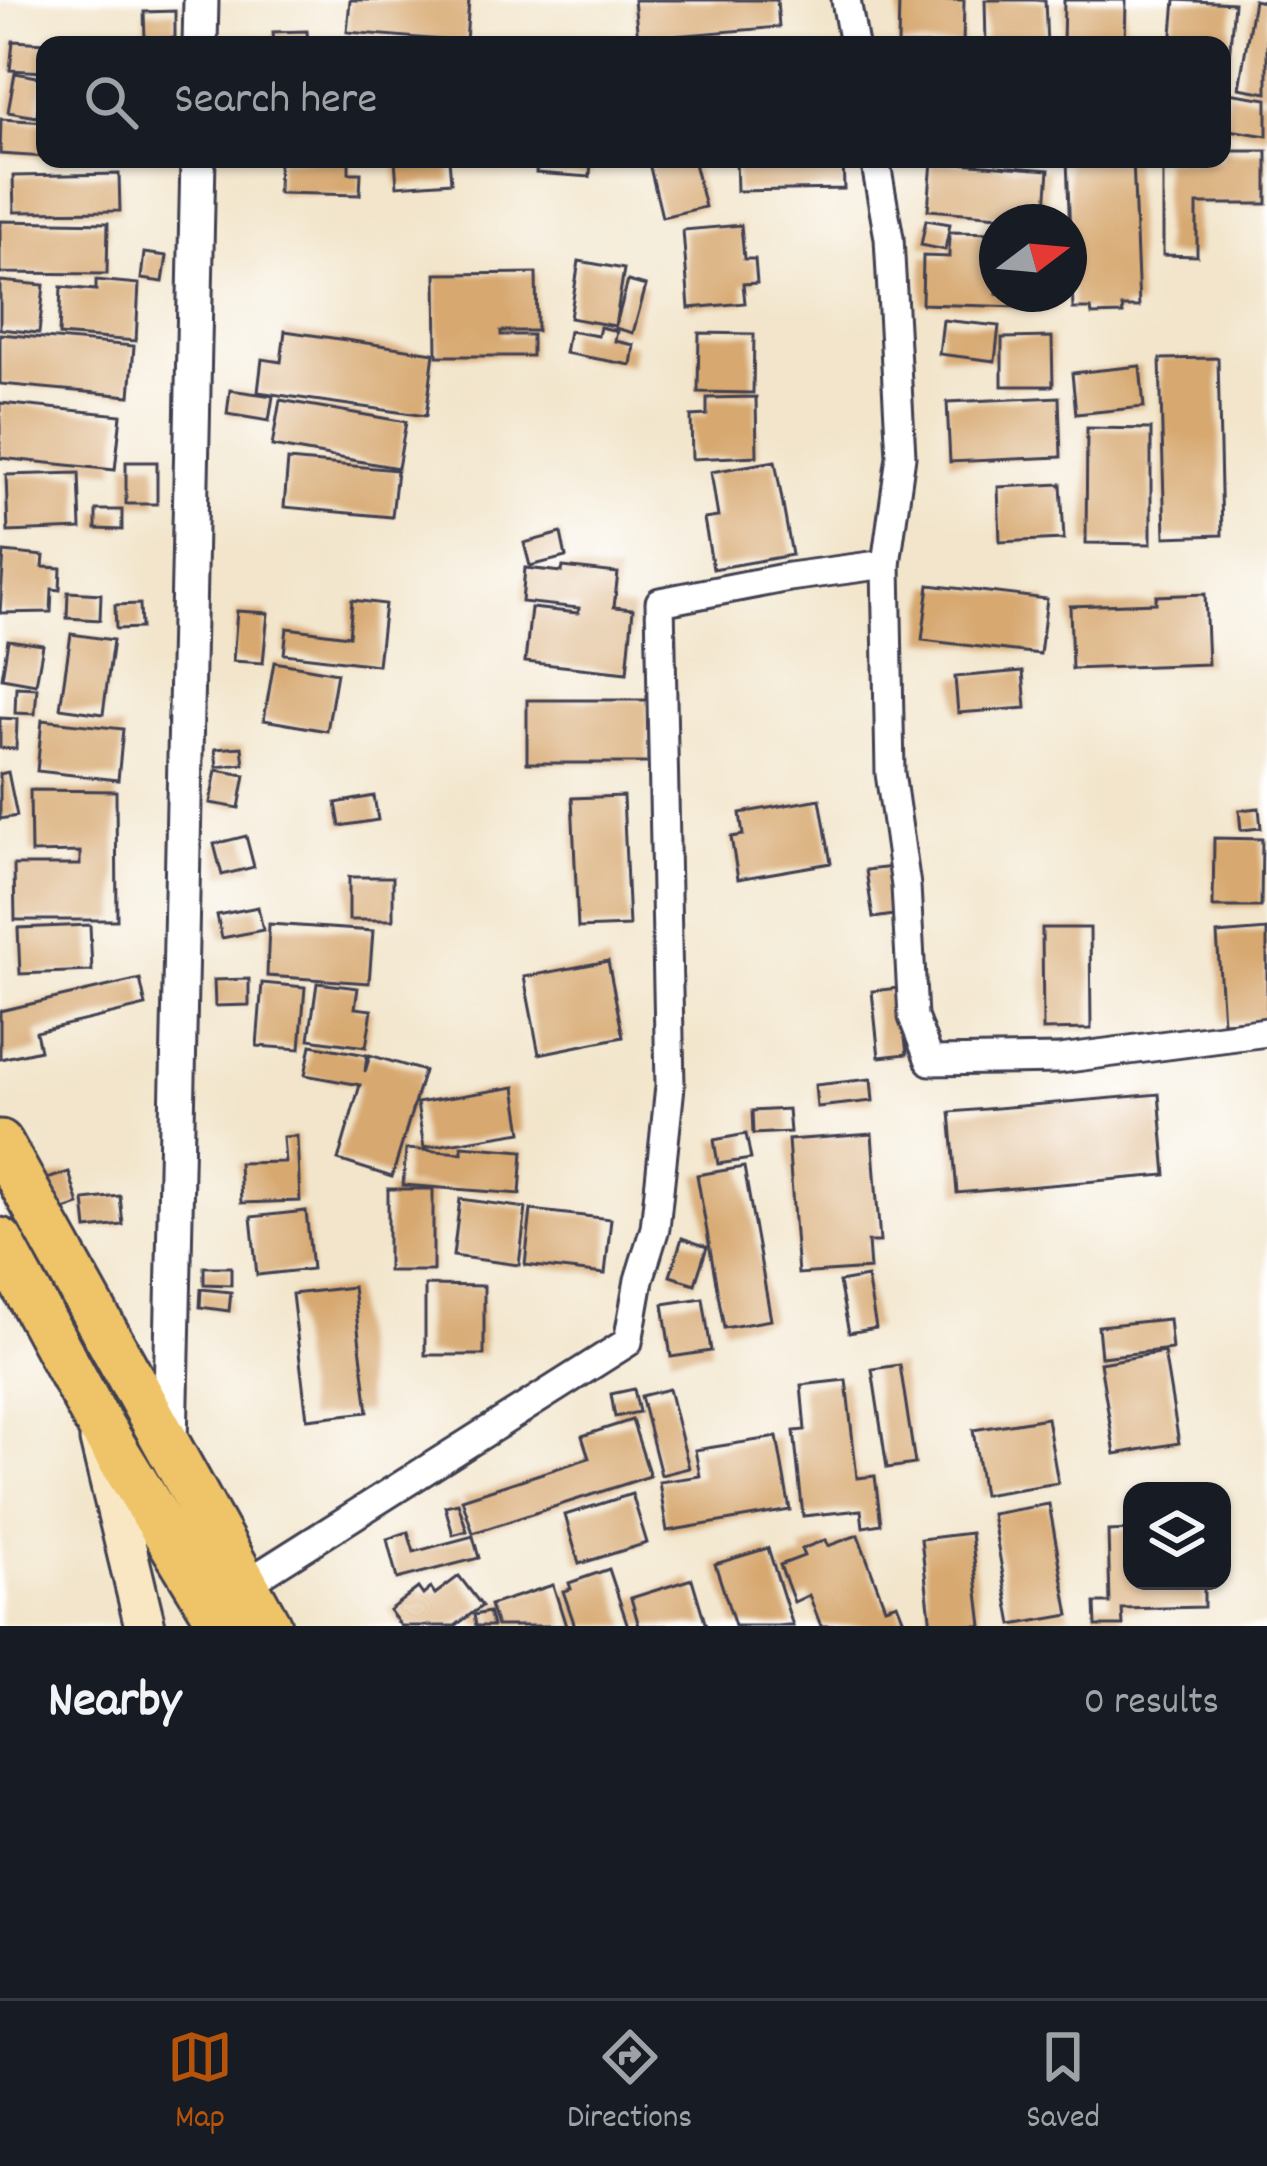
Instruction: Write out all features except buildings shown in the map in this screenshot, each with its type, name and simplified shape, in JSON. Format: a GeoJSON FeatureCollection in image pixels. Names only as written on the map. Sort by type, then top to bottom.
{"type":"FeatureCollection","features":[{"type":"Feature","properties":{"kind":"highway"},"geometry":{"type":"LineString","coordinates":[[0,1144],[268,1626]]}},
{"type":"Feature","properties":{"kind":"highway"},"geometry":{"type":"LineString","coordinates":[[0,1241],[95,1417],[223,1626]]}},
{"type":"Feature","properties":{"kind":"main road"},"geometry":{"type":"LineString","coordinates":[[95,1417],[145,1626]]}},
{"type":"Feature","properties":{"kind":"street"},"geometry":{"type":"LineString","coordinates":[[200,36],[201,0]]}},
{"type":"Feature","properties":{"kind":"street"},"geometry":{"type":"LineString","coordinates":[[846,0],[852,36]]}},
{"type":"Feature","properties":{"kind":"street"},"geometry":{"type":"LineString","coordinates":[[170,1453],[198,168]]}},
{"type":"Feature","properties":{"kind":"street"},"geometry":{"type":"LineString","coordinates":[[877,168],[889,238],[901,456],[886,564],[890,773],[906,886],[913,1017],[930,1061],[1060,1059],[1267,1032]]}},
{"type":"Feature","properties":{"kind":"street"},"geometry":{"type":"LineString","coordinates":[[244,1585],[628,1342],[655,1228],[670,1086],[660,602],[769,580],[886,564]]}}]}
